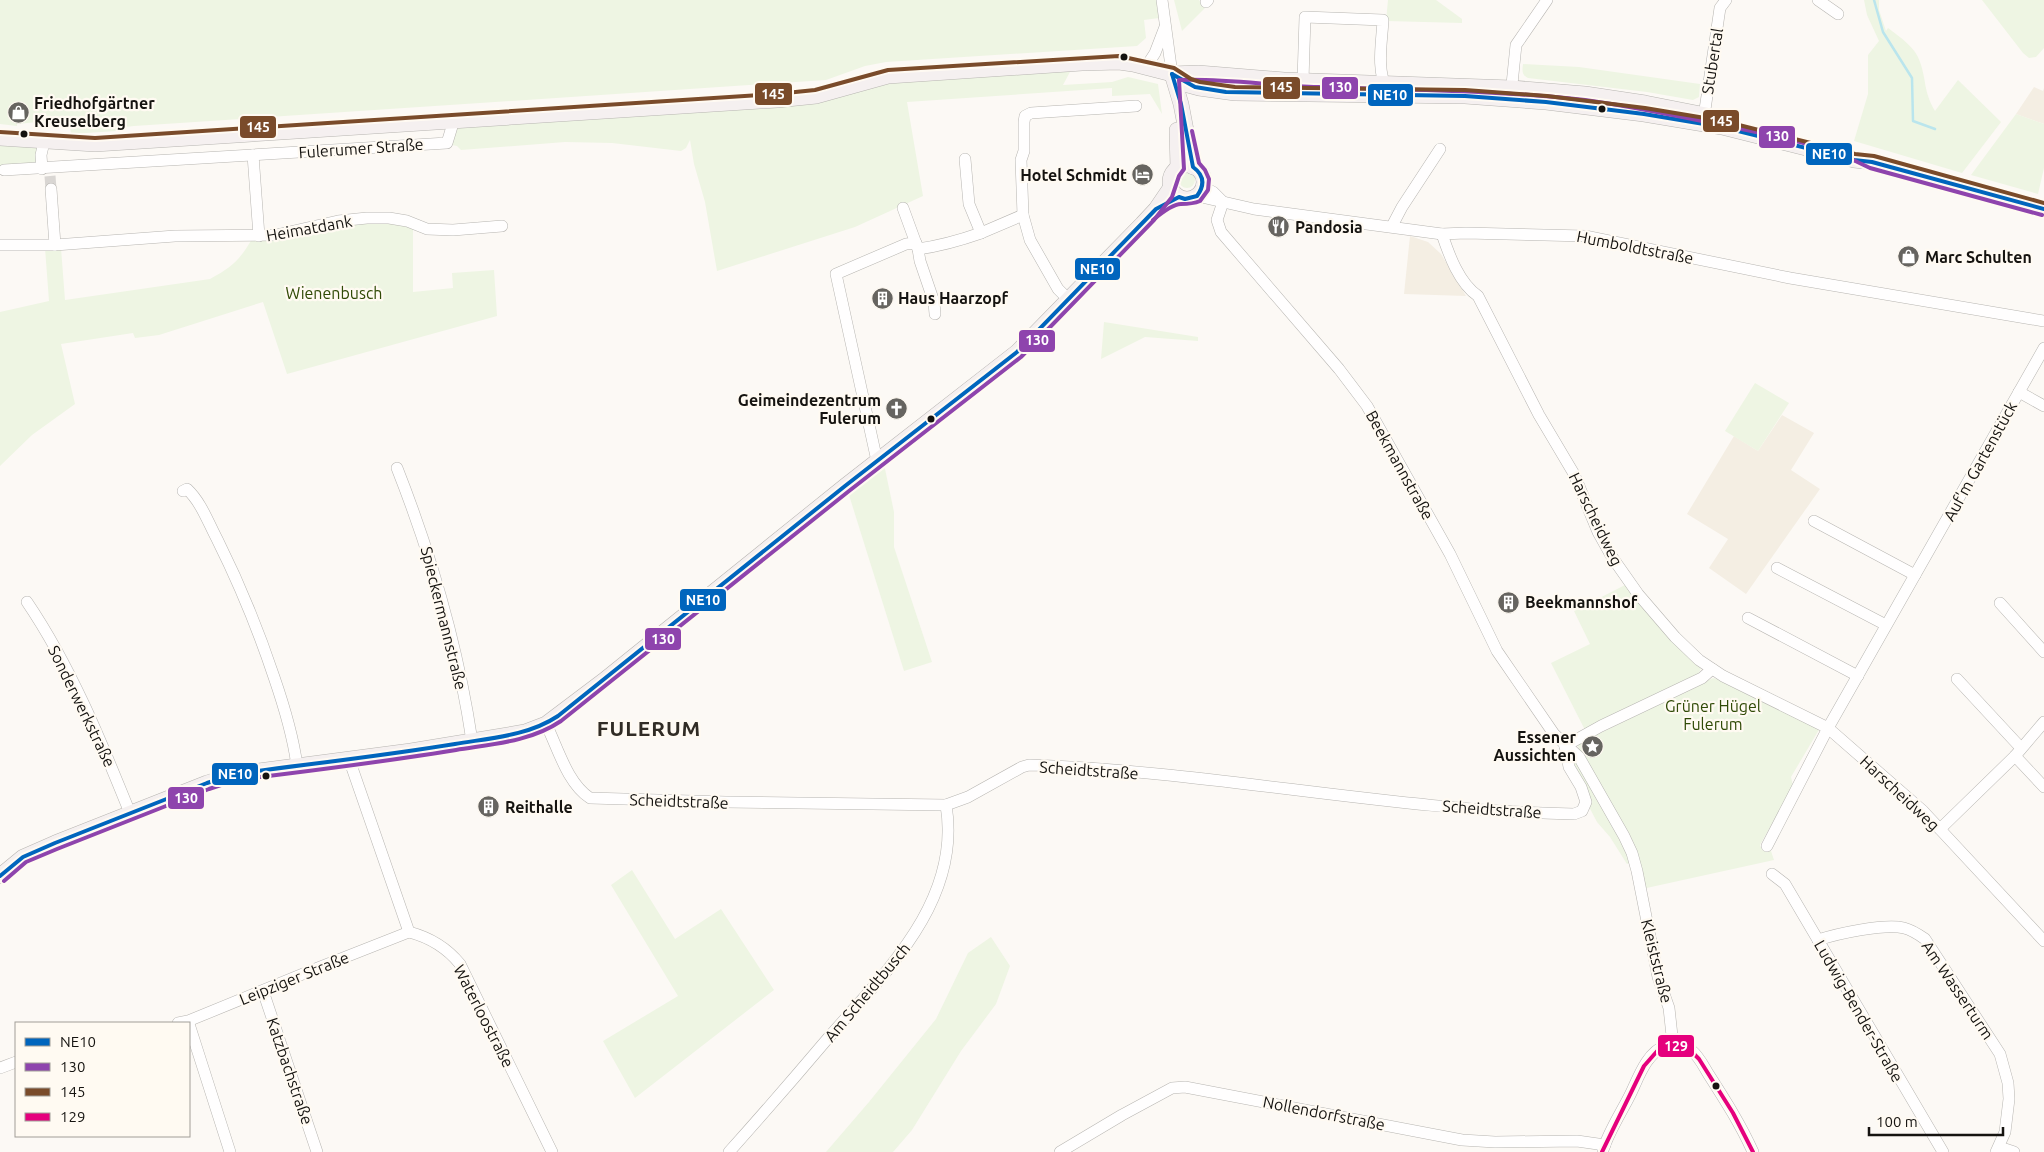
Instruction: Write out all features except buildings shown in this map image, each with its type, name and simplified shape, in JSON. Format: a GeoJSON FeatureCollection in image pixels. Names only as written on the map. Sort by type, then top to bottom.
{"type":"FeatureCollection","features":[{"type":"Feature","properties":{"kind":"main road","name":"Fulerumer Straße"},"geometry":{"type":"LineString","coordinates":[[0,138],[95,144],[816,96],[839,91],[862,82],[898,76],[1082,63],[1120,62],[1146,67],[1172,74],[1188,85],[1236,93],[1294,94],[1387,88]]}},
{"type":"Feature","properties":{"kind":"main road","name":"Fulerumer Straße"},"geometry":{"type":"LineString","coordinates":[[1172,74],[1198,72],[1240,78],[1303,80],[1387,88],[1619,99],[1704,119],[1768,128],[1856,152],[1872,162],[2044,209]]}},
{"type":"Feature","properties":{"kind":"main road"},"geometry":{"type":"LineString","coordinates":[[1172,74],[1184,118],[1186,167]]}},
{"type":"Feature","properties":{"kind":"main road"},"geometry":{"type":"LineString","coordinates":[[1172,74],[1186,167]]}},
{"type":"Feature","properties":{"kind":"main road"},"geometry":{"type":"LineString","coordinates":[[1184,118],[1190,99],[1199,88]]}},
{"type":"Feature","properties":{"kind":"main road"},"geometry":{"type":"LineString","coordinates":[[1175,192],[1170,179],[1173,173],[1186,167],[1200,171],[1203,178],[1200,191]]}},
{"type":"Feature","properties":{"kind":"main road","name":"Humboldtstraße"},"geometry":{"type":"LineString","coordinates":[[0,876],[23,858],[130,813],[235,774],[411,751],[525,732],[546,724],[603,681],[877,461],[1017,352],[1156,209],[1175,192],[1185,199],[1200,191]]}},
{"type":"Feature","properties":{"kind":"street"},"geometry":{"type":"LineString","coordinates":[[1162,0],[1172,74]]}},
{"type":"Feature","properties":{"kind":"street"},"geometry":{"type":"LineString","coordinates":[[1511,93],[1516,45],[1547,0]]}},
{"type":"Feature","properties":{"kind":"street","name":"Stubertal"},"geometry":{"type":"LineString","coordinates":[[1704,119],[1720,8],[1726,0]]}},
{"type":"Feature","properties":{"kind":"street"},"geometry":{"type":"LineString","coordinates":[[1818,0],[1838,14]]}},
{"type":"Feature","properties":{"kind":"street"},"geometry":{"type":"LineString","coordinates":[[1294,94],[1303,80],[1305,17],[1383,20],[1381,72],[1387,88]]}},
{"type":"Feature","properties":{"kind":"street"},"geometry":{"type":"LineString","coordinates":[[1146,67],[1155,53],[1166,23]]}},
{"type":"Feature","properties":{"kind":"street"},"geometry":{"type":"LineString","coordinates":[[1068,300],[1058,288],[1030,240],[1023,215],[1021,160],[1024,151],[1024,122],[1026,116],[1031,113],[1136,106]]}},
{"type":"Feature","properties":{"kind":"street","name":"Fulerumer Straße"},"geometry":{"type":"LineString","coordinates":[[4,170],[48,171],[447,142],[454,120]]}},
{"type":"Feature","properties":{"kind":"street"},"geometry":{"type":"LineString","coordinates":[[44,142],[41,155],[48,171]]}},
{"type":"Feature","properties":{"kind":"street"},"geometry":{"type":"LineString","coordinates":[[1392,226],[1402,207],[1440,149]]}},
{"type":"Feature","properties":{"kind":"street"},"geometry":{"type":"LineString","coordinates":[[253,155],[259,236]]}},
{"type":"Feature","properties":{"kind":"street"},"geometry":{"type":"LineString","coordinates":[[965,159],[969,204],[981,232]]}},
{"type":"Feature","properties":{"kind":"street"},"geometry":{"type":"LineString","coordinates":[[51,190],[55,245]]}},
{"type":"Feature","properties":{"kind":"street","name":"Humboldtstraße"},"geometry":{"type":"LineString","coordinates":[[1200,191],[1223,202],[1262,210],[1442,234],[1585,236],[1790,278],[2044,321]]}},
{"type":"Feature","properties":{"kind":"street","name":"Beekmannstraße"},"geometry":{"type":"LineString","coordinates":[[1223,202],[1217,220],[1221,232],[1339,369],[1367,406],[1450,554],[1497,651],[1554,734],[1578,757],[1624,836],[1632,852],[1638,876]]}},
{"type":"Feature","properties":{"kind":"street"},"geometry":{"type":"LineString","coordinates":[[903,208],[934,302],[935,314]]}},
{"type":"Feature","properties":{"kind":"street"},"geometry":{"type":"LineString","coordinates":[[877,461],[836,274],[906,244],[917,246],[956,242],[1023,215]]}},
{"type":"Feature","properties":{"kind":"street","name":"Heimatdank"},"geometry":{"type":"LineString","coordinates":[[0,245],[55,245],[174,236],[276,235],[338,221],[367,218],[389,218],[427,229],[453,230],[502,226]]}},
{"type":"Feature","properties":{"kind":"street","name":"Harscheidweg"},"geometry":{"type":"LineString","coordinates":[[1442,234],[1449,254],[1470,291],[1478,296],[1539,414],[1574,474],[1598,532],[1618,567],[1638,594],[1675,637],[1699,660],[1712,669],[1828,728],[1923,811],[2044,941]]}},
{"type":"Feature","properties":{"kind":"street","name":"Auf'm Gartenstück"},"geometry":{"type":"LineString","coordinates":[[1767,846],[1828,728],[2044,348]]}},
{"type":"Feature","properties":{"kind":"street"},"geometry":{"type":"LineString","coordinates":[[2019,392],[2044,406]]}},
{"type":"Feature","properties":{"kind":"street","name":"Spieckermannstraße"},"geometry":{"type":"LineString","coordinates":[[398,468],[420,526],[442,594],[464,691],[472,741]]}},
{"type":"Feature","properties":{"kind":"street"},"geometry":{"type":"LineString","coordinates":[[183,491],[187,489],[201,508],[244,597],[281,698],[294,743],[298,766]]}},
{"type":"Feature","properties":{"kind":"street"},"geometry":{"type":"LineString","coordinates":[[1814,522],[1915,575]]}},
{"type":"Feature","properties":{"kind":"street"},"geometry":{"type":"LineString","coordinates":[[1777,568],[1886,625]]}},
{"type":"Feature","properties":{"kind":"street","name":"Sonderwerkstraße"},"geometry":{"type":"LineString","coordinates":[[27,602],[55,648],[77,690],[130,813]]}},
{"type":"Feature","properties":{"kind":"street"},"geometry":{"type":"LineString","coordinates":[[2000,603],[2044,652]]}},
{"type":"Feature","properties":{"kind":"street"},"geometry":{"type":"LineString","coordinates":[[1748,618],[1858,676]]}},
{"type":"Feature","properties":{"kind":"street"},"geometry":{"type":"LineString","coordinates":[[1565,746],[1601,726],[1702,678],[1712,669]]}},
{"type":"Feature","properties":{"kind":"street"},"geometry":{"type":"LineString","coordinates":[[1958,679],[2018,752],[2044,788]]}},
{"type":"Feature","properties":{"kind":"street"},"geometry":{"type":"LineString","coordinates":[[1940,829],[2018,752],[2044,722]]}},
{"type":"Feature","properties":{"kind":"street","name":"Scheidtstraße"},"geometry":{"type":"LineString","coordinates":[[546,724],[572,779],[581,792],[590,798],[726,802],[946,805],[968,796],[1022,767],[1030,765],[1126,772],[1431,805],[1520,813],[1574,814],[1582,811],[1586,802],[1581,787],[1569,767],[1565,746]]}},
{"type":"Feature","properties":{"kind":"street"},"geometry":{"type":"LineString","coordinates":[[350,759],[409,932]]}},
{"type":"Feature","properties":{"kind":"street","name":"Am Scheidtbusch"},"geometry":{"type":"LineString","coordinates":[[729,1152],[882,977],[916,932],[931,904],[943,867],[947,848],[949,821],[946,805]]}},
{"type":"Feature","properties":{"kind":"street","name":"Ludwig-Bender-Straße"},"geometry":{"type":"LineString","coordinates":[[1772,874],[1785,884],[1943,1152]]}},
{"type":"Feature","properties":{"kind":"street","name":"Kleiststraße"},"geometry":{"type":"LineString","coordinates":[[1638,876],[1658,977],[1668,1008],[1673,1045]]}},
{"type":"Feature","properties":{"kind":"street","name":"Am Wasserturm"},"geometry":{"type":"LineString","coordinates":[[1818,940],[1834,934],[1892,927],[1916,932],[1925,938],[2000,1054],[2008,1083],[2009,1099],[2008,1118],[1997,1150],[2014,1152]]}},
{"type":"Feature","properties":{"kind":"street","name":"Leipziger Straße"},"geometry":{"type":"LineString","coordinates":[[188,1022],[409,932]]}},
{"type":"Feature","properties":{"kind":"street","name":"Waterloostraße"},"geometry":{"type":"LineString","coordinates":[[409,932],[443,948],[460,964],[552,1152]]}},
{"type":"Feature","properties":{"kind":"street","name":"Katzbachstraße"},"geometry":{"type":"LineString","coordinates":[[263,991],[318,1152]]}},
{"type":"Feature","properties":{"kind":"street"},"geometry":{"type":"LineString","coordinates":[[190,1035],[230,1152]]}},
{"type":"Feature","properties":{"kind":"street"},"geometry":{"type":"LineString","coordinates":[[1603,1148],[1651,1056],[1666,1046],[1673,1045],[1683,1046],[1690,1050],[1700,1061],[1734,1115],[1753,1152]]}},
{"type":"Feature","properties":{"kind":"street"},"geometry":{"type":"LineString","coordinates":[[0,1068],[15,1062]]}},
{"type":"Feature","properties":{"kind":"street","name":"Nollendorfstraße"},"geometry":{"type":"LineString","coordinates":[[1060,1152],[1122,1114],[1172,1088],[1185,1087],[1462,1140],[1495,1142],[1577,1141],[1603,1148]]}},
{"type":"Feature","properties":{"kind":"shaded area"},"geometry":{"type":"Polygon","coordinates":[[[2034,87],[2043,91],[2044,88],[2044,124],[2016,114],[2034,87]]]}},
{"type":"Feature","properties":{"kind":"shaded area"},"geometry":{"type":"Polygon","coordinates":[[[1410,236],[1428,242],[1441,254],[1466,296],[1404,294],[1410,236]]]}},
{"type":"Feature","properties":{"kind":"shaded area"},"geometry":{"type":"Polygon","coordinates":[[[1782,415],[1814,433],[1791,470],[1820,489],[1746,594],[1709,568],[1728,539],[1687,514],[1734,436],[1758,451],[1782,415]]]}},
{"type":"Feature","properties":{"kind":"green space"},"geometry":{"type":"Polygon","coordinates":[[[0,0],[1157,0],[1159,18],[1144,20],[1146,38],[1137,46],[886,62],[865,66],[826,80],[134,126],[117,128],[117,131],[71,134],[69,119],[17,124],[17,126],[0,124],[0,0]]]}},
{"type":"Feature","properties":{"kind":"green space"},"geometry":{"type":"Polygon","coordinates":[[[1174,0],[1199,0],[1205,8],[1182,31],[1174,0]]]}},
{"type":"Feature","properties":{"kind":"green space"},"geometry":{"type":"Polygon","coordinates":[[[1388,0],[1436,0],[1462,19],[1462,23],[1386,21],[1388,0]]]}},
{"type":"Feature","properties":{"kind":"green space"},"geometry":{"type":"Polygon","coordinates":[[[1864,0],[1879,0],[1879,10],[1886,31],[1888,28],[1915,52],[1935,111],[1958,80],[2001,122],[1962,173],[1854,141],[1868,94],[1868,55],[1879,41],[1867,15],[1864,0]]]}},
{"type":"Feature","properties":{"kind":"green space"},"geometry":{"type":"Polygon","coordinates":[[[1982,0],[2044,0],[2044,48],[2036,57],[2029,58],[2023,53],[1982,0]]]}},
{"type":"Feature","properties":{"kind":"green space"},"geometry":{"type":"Polygon","coordinates":[[[1523,64],[1579,67],[1700,84],[1699,97],[1693,100],[1647,92],[1528,78],[1523,72],[1523,64]]]}},
{"type":"Feature","properties":{"kind":"green space"},"geometry":{"type":"Polygon","coordinates":[[[1071,70],[1063,85],[1112,82],[1128,77],[1158,84],[1162,114],[1150,94],[1112,96],[1112,88],[907,102],[923,196],[855,227],[717,271],[705,202],[694,164],[690,140],[686,148],[681,151],[612,143],[565,142],[461,150],[457,146],[447,144],[454,124],[686,110],[889,81],[1071,70]]]}},
{"type":"Feature","properties":{"kind":"green space"},"geometry":{"type":"Polygon","coordinates":[[[2016,114],[2044,124],[2044,168],[2038,194],[1971,175],[2016,114]]]}},
{"type":"Feature","properties":{"kind":"green space"},"geometry":{"type":"Polygon","coordinates":[[[0,143],[42,145],[40,168],[0,169],[0,143]]]}},
{"type":"Feature","properties":{"kind":"green space"},"geometry":{"type":"Polygon","coordinates":[[[1184,172],[1190,172],[1195,177],[1193,186],[1184,188],[1179,183],[1179,177],[1184,172]]]}},
{"type":"Feature","properties":{"kind":"green space","name":"Wienenbusch"},"geometry":{"type":"Polygon","coordinates":[[[369,220],[413,226],[413,292],[453,288],[452,273],[494,270],[497,316],[287,374],[263,302],[159,335],[135,338],[133,333],[61,344],[75,404],[32,435],[0,466],[0,312],[49,301],[45,248],[61,248],[65,300],[210,279],[234,263],[252,239],[369,220]]]}},
{"type":"Feature","properties":{"kind":"green space"},"geometry":{"type":"Polygon","coordinates":[[[1104,322],[1198,337],[1198,341],[1145,337],[1101,359],[1104,322]]]}},
{"type":"Feature","properties":{"kind":"green space"},"geometry":{"type":"Polygon","coordinates":[[[1755,383],[1789,403],[1758,451],[1725,431],[1755,383]]]}},
{"type":"Feature","properties":{"kind":"green space"},"geometry":{"type":"Polygon","coordinates":[[[884,464],[894,512],[894,547],[932,662],[904,671],[849,495],[872,477],[871,474],[884,464]]]}},
{"type":"Feature","properties":{"kind":"green space"},"geometry":{"type":"Polygon","coordinates":[[[1627,584],[1701,668],[1698,675],[1585,730],[1551,663],[1590,644],[1574,611],[1627,584]]]}},
{"type":"Feature","properties":{"kind":"green space","name":"Grüner Hügel Fulerum"},"geometry":{"type":"Polygon","coordinates":[[[1713,678],[1721,680],[1820,728],[1791,777],[1793,786],[1760,845],[1763,851],[1771,851],[1774,860],[1642,889],[1639,876],[1579,756],[1578,744],[1713,678]]]}},
{"type":"Feature","properties":{"kind":"green space"},"geometry":{"type":"Polygon","coordinates":[[[1572,762],[1579,763],[1634,861],[1627,864],[1610,837],[1597,822],[1587,803],[1572,762]]]}},
{"type":"Feature","properties":{"kind":"green space"},"geometry":{"type":"Polygon","coordinates":[[[632,870],[675,939],[721,909],[774,990],[635,1098],[603,1041],[678,996],[611,885],[632,870]]]}},
{"type":"Feature","properties":{"kind":"green space"},"geometry":{"type":"Polygon","coordinates":[[[991,937],[1010,966],[996,1004],[961,1051],[912,1130],[893,1152],[826,1152],[936,1019],[968,953],[991,937]]]}},
{"type":"Feature","properties":{"kind":"waterway"},"geometry":{"type":"LineString","coordinates":[[1874,0],[1883,32],[1912,78],[1913,121],[1935,129]]}},
{"type":"Feature","properties":{"kind":"tunnel"},"geometry":{"type":"LineString","coordinates":[[50,176],[51,189]]}},
{"type":"Feature","properties":{"kind":"transit line","name":"145"},"geometry":{"type":"LineString","coordinates":[[0,132],[95,138],[776,94],[815,90],[888,70],[1119,56],[1174,68],[1191,79],[1200,82],[1235,87],[1465,90],[1547,96],[1645,108],[1723,121],[1855,154],[1874,156],[2044,203]]}},
{"type":"Feature","properties":{"kind":"transit line","name":"NE10"},"geometry":{"type":"LineString","coordinates":[[1172,74],[1195,87],[1226,92],[1465,96],[1546,102],[1644,114],[1722,127],[1854,160],[1872,162],[2044,209]]}},
{"type":"Feature","properties":{"kind":"transit line","name":"NE10"},"geometry":{"type":"LineString","coordinates":[[0,876],[23,857],[55,843],[207,783],[235,774],[495,738],[534,728],[558,716],[845,486],[1017,352],[1156,209],[1179,197],[1185,199],[1197,196],[1202,180],[1197,170],[1193,167],[1181,104],[1172,74]]}},
{"type":"Feature","properties":{"kind":"transit line","name":"130"},"geometry":{"type":"LineString","coordinates":[[4,881],[26,862],[236,780],[497,744],[537,734],[561,721],[849,491],[1021,357],[1154,220],[1172,197],[1179,176],[1184,169],[1179,80],[1485,92],[1602,102],[1798,142],[1835,153],[1870,168],[2042,215]]}},
{"type":"Feature","properties":{"kind":"transit line","name":"130"},"geometry":{"type":"LineString","coordinates":[[1153,220],[1174,206],[1200,201],[1208,190],[1209,179],[1199,163],[1192,131]]}},
{"type":"Feature","properties":{"kind":"transit line","name":"129"},"geometry":{"type":"LineString","coordinates":[[1602,1152],[1644,1066],[1659,1049],[1672,1045],[1689,1049],[1699,1059],[1733,1113],[1753,1152]]}},
{"type":"Feature","properties":{"kind":"place","name":"Friedhofgärtner Kreuselberg"},"geometry":{"type":"Point","coordinates":[18,112]}},
{"type":"Feature","properties":{"kind":"place","name":"Hotel Schmidt"},"geometry":{"type":"Point","coordinates":[1143,175]}},
{"type":"Feature","properties":{"kind":"place","name":"Pandosia"},"geometry":{"type":"Point","coordinates":[1279,227]}},
{"type":"Feature","properties":{"kind":"place","name":"Marc Schulten"},"geometry":{"type":"Point","coordinates":[1909,257]}},
{"type":"Feature","properties":{"kind":"place","name":"Haus Haarzopf"},"geometry":{"type":"Point","coordinates":[882,298]}},
{"type":"Feature","properties":{"kind":"place","name":"Geimeindezentrum Fulerum"},"geometry":{"type":"Point","coordinates":[897,409]}},
{"type":"Feature","properties":{"kind":"place","name":"Beekmannshof"},"geometry":{"type":"Point","coordinates":[1509,602]}},
{"type":"Feature","properties":{"kind":"place","name":"Essener Aussichten"},"geometry":{"type":"Point","coordinates":[1592,746]}},
{"type":"Feature","properties":{"kind":"place","name":"Reithalle"},"geometry":{"type":"Point","coordinates":[489,807]}},
{"type":"Feature","properties":{"kind":"district","name":"FULERUM"},"geometry":{"type":"Point","coordinates":[649,729]}}]}
